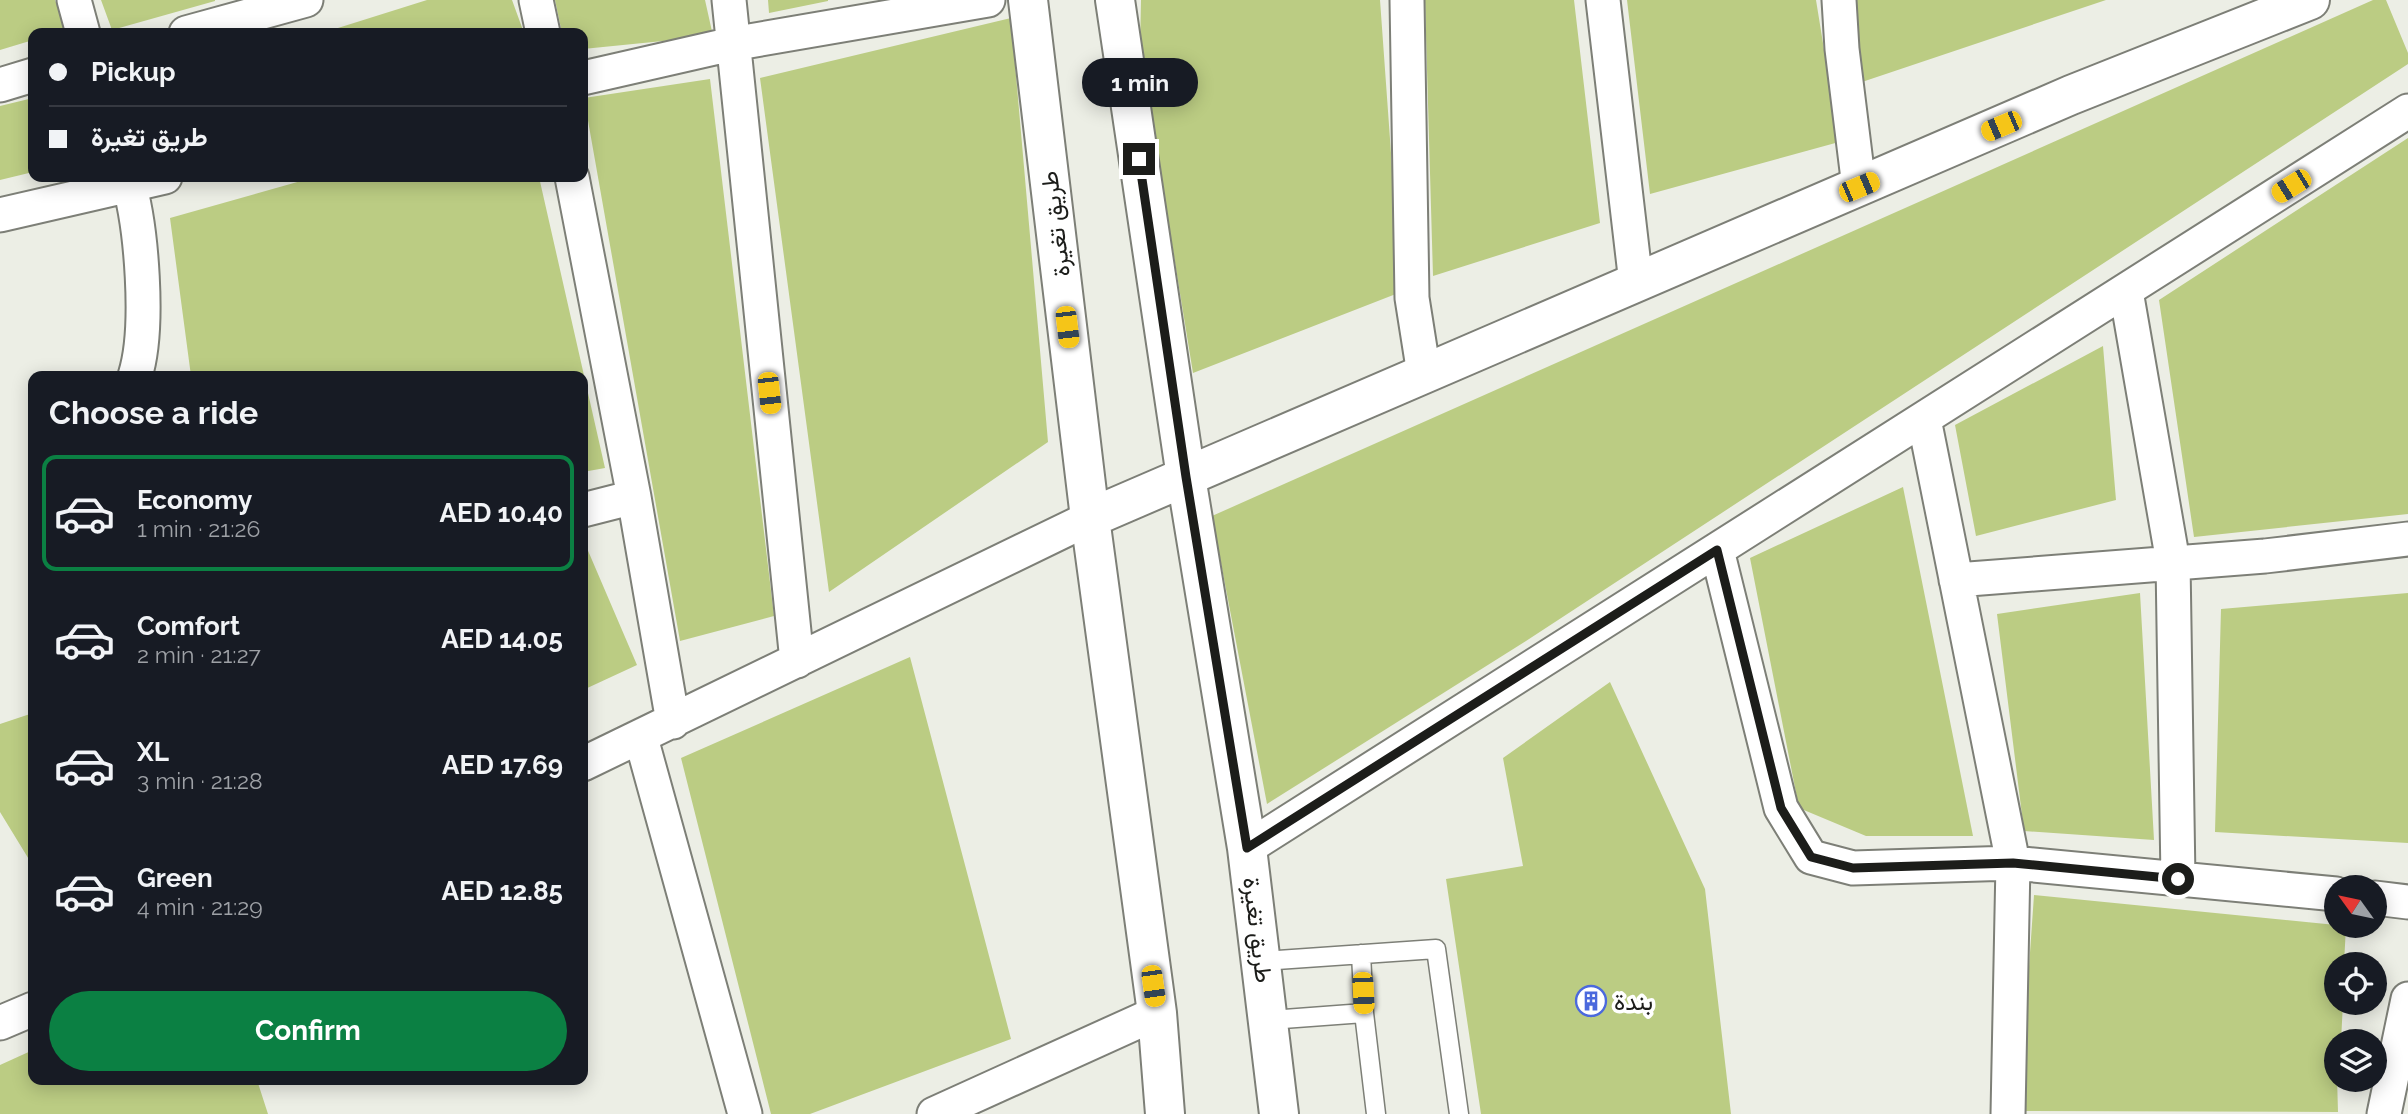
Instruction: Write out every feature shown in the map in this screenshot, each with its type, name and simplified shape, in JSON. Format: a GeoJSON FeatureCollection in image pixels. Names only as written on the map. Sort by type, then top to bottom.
{"type":"FeatureCollection","features":[{"type":"Feature","properties":{"kind":"main road","name":"طريق تغيرة"},"geometry":{"type":"LineString","coordinates":[[1028,0],[1090,518],[1157,1013],[1166,1114]]}},
{"type":"Feature","properties":{"kind":"main road","name":"طريق تغيرة"},"geometry":{"type":"LineString","coordinates":[[1115,0],[1186,477],[1247,848],[1279,1114]]}},
{"type":"Feature","properties":{"kind":"main road"},"geometry":{"type":"LineString","coordinates":[[1090,518],[2071,95],[2310,0]]}},
{"type":"Feature","properties":{"kind":"street"},"geometry":{"type":"LineString","coordinates":[[74,0],[82,28]]}},
{"type":"Feature","properties":{"kind":"street"},"geometry":{"type":"LineString","coordinates":[[204,28],[306,0]]}},
{"type":"Feature","properties":{"kind":"street"},"geometry":{"type":"LineString","coordinates":[[536,0],[542,28]]}},
{"type":"Feature","properties":{"kind":"street"},"geometry":{"type":"LineString","coordinates":[[729,0],[797,662]]}},
{"type":"Feature","properties":{"kind":"street"},"geometry":{"type":"LineString","coordinates":[[588,77],[732,44],[988,0]]}},
{"type":"Feature","properties":{"kind":"street"},"geometry":{"type":"LineString","coordinates":[[1407,0],[1412,298],[1424,374]]}},
{"type":"Feature","properties":{"kind":"street"},"geometry":{"type":"LineString","coordinates":[[1602,0],[1636,283]]}},
{"type":"Feature","properties":{"kind":"street"},"geometry":{"type":"LineString","coordinates":[[1839,0],[1842,49],[1859,187]]}},
{"type":"Feature","properties":{"kind":"street"},"geometry":{"type":"LineString","coordinates":[[0,85],[28,77]]}},
{"type":"Feature","properties":{"kind":"street"},"geometry":{"type":"LineString","coordinates":[[1247,848],[2408,111]]}},
{"type":"Feature","properties":{"kind":"street"},"geometry":{"type":"LineString","coordinates":[[0,215],[124,182]]}},
{"type":"Feature","properties":{"kind":"street"},"geometry":{"type":"LineString","coordinates":[[128,182],[140,261],[143,352],[137,371]]}},
{"type":"Feature","properties":{"kind":"street"},"geometry":{"type":"LineString","coordinates":[[573,182],[634,497],[673,722]]}},
{"type":"Feature","properties":{"kind":"street"},"geometry":{"type":"LineString","coordinates":[[2126,291],[2174,562],[2178,879]]}},
{"type":"Feature","properties":{"kind":"street"},"geometry":{"type":"LineString","coordinates":[[1924,419],[2013,863],[2008,1114]]}},
{"type":"Feature","properties":{"kind":"street"},"geometry":{"type":"LineString","coordinates":[[588,509],[634,497]]}},
{"type":"Feature","properties":{"kind":"street"},"geometry":{"type":"LineString","coordinates":[[588,762],[1090,518]]}},
{"type":"Feature","properties":{"kind":"street"},"geometry":{"type":"LineString","coordinates":[[1956,580],[2265,556],[2408,539]]}},
{"type":"Feature","properties":{"kind":"street"},"geometry":{"type":"LineString","coordinates":[[1717,550],[1781,808],[1811,857],[1853,868],[2013,863],[2324,893]]}},
{"type":"Feature","properties":{"kind":"street"},"geometry":{"type":"LineString","coordinates":[[641,738],[745,1114]]}},
{"type":"Feature","properties":{"kind":"street"},"geometry":{"type":"LineString","coordinates":[[2387,899],[2408,902]]}},
{"type":"Feature","properties":{"kind":"street"},"geometry":{"type":"LineString","coordinates":[[2384,1114],[2408,999]]}},
{"type":"Feature","properties":{"kind":"street"},"geometry":{"type":"LineString","coordinates":[[0,1023],[28,1011]]}},
{"type":"Feature","properties":{"kind":"street"},"geometry":{"type":"LineString","coordinates":[[934,1114],[1157,1013]]}},
{"type":"Feature","properties":{"kind":"lane"},"geometry":{"type":"LineString","coordinates":[[1262,961],[1436,949],[1459,1114]]}},
{"type":"Feature","properties":{"kind":"lane"},"geometry":{"type":"LineString","coordinates":[[1361,954],[1364,1013],[1376,1114]]}},
{"type":"Feature","properties":{"kind":"lane"},"geometry":{"type":"LineString","coordinates":[[1269,1020],[1364,1013]]}},
{"type":"Feature","properties":{"kind":"building"},"geometry":{"type":"Polygon","coordinates":[[[0,0],[55,0],[66,28],[28,28],[28,42],[0,50],[0,0]]]}},
{"type":"Feature","properties":{"kind":"building"},"geometry":{"type":"Polygon","coordinates":[[[101,0],[215,0],[119,28],[111,28],[101,0]]]}},
{"type":"Feature","properties":{"kind":"building"},"geometry":{"type":"Polygon","coordinates":[[[427,0],[512,0],[522,28],[338,28],[427,0]]]}},
{"type":"Feature","properties":{"kind":"building"},"geometry":{"type":"Polygon","coordinates":[[[555,0],[705,0],[713,36],[588,48],[588,28],[561,28],[555,0]]]}},
{"type":"Feature","properties":{"kind":"building"},"geometry":{"type":"Polygon","coordinates":[[[768,0],[828,0],[828,1],[769,13],[768,0]]]}},
{"type":"Feature","properties":{"kind":"building"},"geometry":{"type":"Polygon","coordinates":[[[1141,0],[1380,0],[1401,292],[1193,373],[1140,48],[1141,0]]]}},
{"type":"Feature","properties":{"kind":"building"},"geometry":{"type":"Polygon","coordinates":[[[1425,0],[1574,0],[1600,223],[1433,276],[1425,0]]]}},
{"type":"Feature","properties":{"kind":"building"},"geometry":{"type":"Polygon","coordinates":[[[1627,0],[1816,0],[1839,142],[1650,194],[1627,0]]]}},
{"type":"Feature","properties":{"kind":"building"},"geometry":{"type":"Polygon","coordinates":[[[1855,0],[2106,0],[1862,82],[1855,0]]]}},
{"type":"Feature","properties":{"kind":"building"},"geometry":{"type":"Polygon","coordinates":[[[2373,0],[2386,0],[2408,53],[2408,64],[1526,641],[1267,804],[1212,516],[2373,0]]]}},
{"type":"Feature","properties":{"kind":"building"},"geometry":{"type":"Polygon","coordinates":[[[1011,18],[1048,442],[829,592],[760,78],[1011,18]]]}},
{"type":"Feature","properties":{"kind":"building"},"geometry":{"type":"Polygon","coordinates":[[[710,79],[774,616],[680,641],[588,121],[588,97],[710,79]]]}},
{"type":"Feature","properties":{"kind":"building"},"geometry":{"type":"Polygon","coordinates":[[[28,99],[28,173],[0,180],[0,106],[28,99]]]}},
{"type":"Feature","properties":{"kind":"building"},"geometry":{"type":"Polygon","coordinates":[[[2408,138],[2408,514],[2194,537],[2159,300],[2408,138]]]}},
{"type":"Feature","properties":{"kind":"building"},"geometry":{"type":"Polygon","coordinates":[[[297,182],[540,182],[583,371],[190,371],[170,218],[297,182]]]}},
{"type":"Feature","properties":{"kind":"building"},"geometry":{"type":"Polygon","coordinates":[[[2103,346],[2116,500],[1976,536],[1955,425],[2103,346]]]}},
{"type":"Feature","properties":{"kind":"building"},"geometry":{"type":"Polygon","coordinates":[[[588,393],[605,468],[588,471],[588,393]]]}},
{"type":"Feature","properties":{"kind":"building"},"geometry":{"type":"Polygon","coordinates":[[[1903,487],[1973,836],[1866,836],[1799,808],[1750,558],[1903,487]]]}},
{"type":"Feature","properties":{"kind":"building"},"geometry":{"type":"Polygon","coordinates":[[[588,551],[637,665],[588,688],[588,551]]]}},
{"type":"Feature","properties":{"kind":"building"},"geometry":{"type":"Polygon","coordinates":[[[2140,593],[2154,840],[2024,831],[1997,614],[2140,593]]]}},
{"type":"Feature","properties":{"kind":"building"},"geometry":{"type":"Polygon","coordinates":[[[2408,593],[2408,843],[2215,832],[2221,609],[2408,593]]]}},
{"type":"Feature","properties":{"kind":"building"},"geometry":{"type":"Polygon","coordinates":[[[910,657],[1011,1039],[810,1114],[771,1114],[681,758],[910,657]]]}},
{"type":"Feature","properties":{"kind":"building","name":"بندة"},"geometry":{"type":"Polygon","coordinates":[[[1610,682],[1705,889],[1731,1114],[1481,1114],[1446,879],[1523,866],[1503,758],[1610,682]]]}},
{"type":"Feature","properties":{"kind":"building"},"geometry":{"type":"Polygon","coordinates":[[[28,715],[28,858],[0,812],[0,724],[28,715]]]}},
{"type":"Feature","properties":{"kind":"building"},"geometry":{"type":"Polygon","coordinates":[[[2034,895],[2324,924],[2324,938],[2345,938],[2345,952],[2324,952],[2324,1015],[2342,1015],[2342,1029],[2324,1029],[2324,1092],[2337,1092],[2338,1112],[2019,1111],[2034,895]]]}},
{"type":"Feature","properties":{"kind":"building"},"geometry":{"type":"Polygon","coordinates":[[[28,1052],[28,1085],[259,1085],[268,1114],[0,1114],[0,1065],[28,1052]]]}},
{"type":"Feature","properties":{"kind":"place","name":"بندة"},"geometry":{"type":"Point","coordinates":[1591,1001]}},
{"type":"Feature","properties":{"kind":"route"},"geometry":{"type":"LineString","coordinates":[[1139,159],[1186,477],[1247,848],[1717,550],[1781,808],[1811,857],[1853,868],[2013,863],[2178,879]]}}]}
